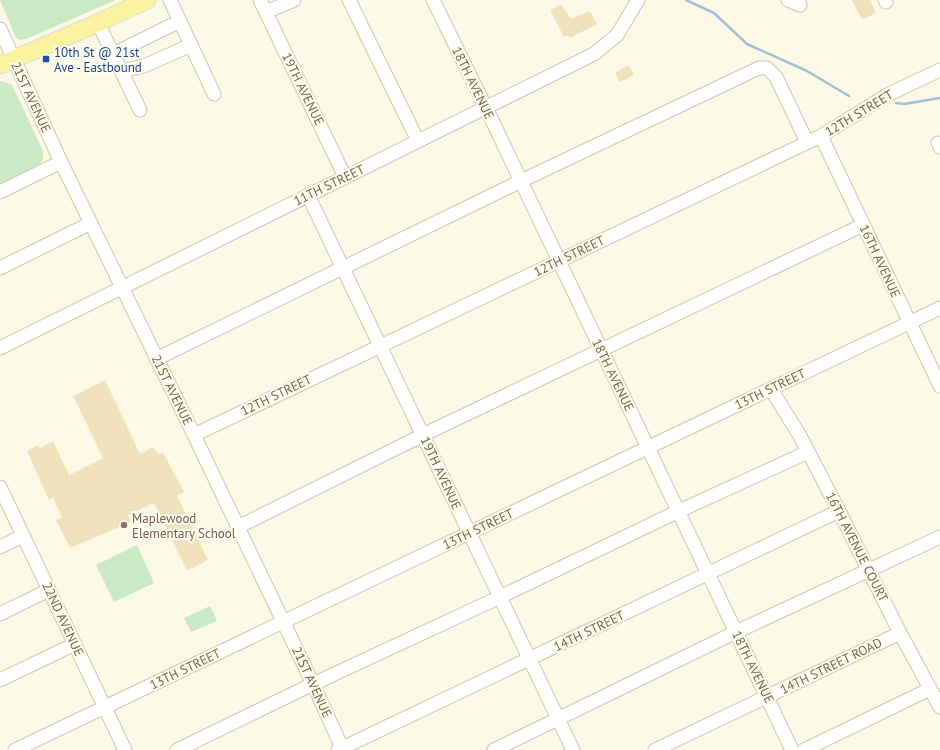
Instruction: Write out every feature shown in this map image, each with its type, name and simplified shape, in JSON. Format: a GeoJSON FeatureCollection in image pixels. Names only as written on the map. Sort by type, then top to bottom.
{"type":"FeatureCollection","features":[{"type":"Feature","properties":{"kind":"main road"},"geometry":{"type":"LineString","coordinates":[[7,62],[147,0]]}},
{"type":"Feature","properties":{"kind":"street"},"geometry":{"type":"LineString","coordinates":[[170,0],[214,94]]}},
{"type":"Feature","properties":{"kind":"street"},"geometry":{"type":"LineString","coordinates":[[263,6],[294,0]]}},
{"type":"Feature","properties":{"kind":"street"},"geometry":{"type":"LineString","coordinates":[[349,0],[418,141]]}},
{"type":"Feature","properties":{"kind":"street","name":"18TH AVENUE"},"geometry":{"type":"LineString","coordinates":[[433,0],[521,181],[792,750]]}},
{"type":"Feature","properties":{"kind":"street","name":"11TH STREET"},"geometry":{"type":"LineString","coordinates":[[0,348],[594,54],[617,35],[638,0]]}},
{"type":"Feature","properties":{"kind":"street","name":"19TH AVENUE"},"geometry":{"type":"LineString","coordinates":[[263,6],[345,177]]}},
{"type":"Feature","properties":{"kind":"street"},"geometry":{"type":"LineString","coordinates":[[113,54],[180,21]]}},
{"type":"Feature","properties":{"kind":"street"},"geometry":{"type":"LineString","coordinates":[[98,23],[140,110]]}},
{"type":"Feature","properties":{"kind":"street","name":"21ST AVENUE"},"geometry":{"type":"LineString","coordinates":[[0,29],[7,62],[61,162],[194,434],[313,684],[341,749]]}},
{"type":"Feature","properties":{"kind":"street"},"geometry":{"type":"LineString","coordinates":[[122,71],[144,66],[191,45]]}},
{"type":"Feature","properties":{"kind":"street"},"geometry":{"type":"LineString","coordinates":[[156,359],[521,181],[759,68],[767,68],[776,77],[807,142]]}},
{"type":"Feature","properties":{"kind":"street","name":"12TH STREET"},"geometry":{"type":"LineString","coordinates":[[194,434],[821,136],[887,95],[940,70]]}},
{"type":"Feature","properties":{"kind":"street","name":"16TH AVENUE"},"geometry":{"type":"LineString","coordinates":[[821,136],[940,386]]}},
{"type":"Feature","properties":{"kind":"street"},"geometry":{"type":"LineString","coordinates":[[0,192],[61,162]]}},
{"type":"Feature","properties":{"kind":"street","name":"19TH AVENUE"},"geometry":{"type":"LineString","coordinates":[[308,196],[573,750]]}},
{"type":"Feature","properties":{"kind":"street"},"geometry":{"type":"LineString","coordinates":[[0,268],[91,223]]}},
{"type":"Feature","properties":{"kind":"street"},"geometry":{"type":"LineString","coordinates":[[238,527],[423,435],[863,225]]}},
{"type":"Feature","properties":{"kind":"street","name":"13TH STREET"},"geometry":{"type":"LineString","coordinates":[[15,750],[940,308]]}},
{"type":"Feature","properties":{"kind":"street","name":"16TH AVENUE COURT"},"geometry":{"type":"LineString","coordinates":[[770,388],[808,452],[900,633],[940,707]]}},
{"type":"Feature","properties":{"kind":"street"},"geometry":{"type":"LineString","coordinates":[[177,750],[313,684],[500,598],[678,512],[808,452]]}},
{"type":"Feature","properties":{"kind":"street","name":"22ND AVENUE"},"geometry":{"type":"LineString","coordinates":[[0,487],[126,750]]}},
{"type":"Feature","properties":{"kind":"street","name":"14TH STREET"},"geometry":{"type":"LineString","coordinates":[[341,749],[839,511]]}},
{"type":"Feature","properties":{"kind":"street"},"geometry":{"type":"LineString","coordinates":[[0,547],[23,536]]}},
{"type":"Feature","properties":{"kind":"street"},"geometry":{"type":"LineString","coordinates":[[494,750],[736,632],[940,537]]}},
{"type":"Feature","properties":{"kind":"street"},"geometry":{"type":"LineString","coordinates":[[0,614],[49,590]]}},
{"type":"Feature","properties":{"kind":"street","name":"14TH STREET ROAD"},"geometry":{"type":"LineString","coordinates":[[655,750],[900,633]]}},
{"type":"Feature","properties":{"kind":"street"},"geometry":{"type":"LineString","coordinates":[[0,680],[75,644]]}},
{"type":"Feature","properties":{"kind":"street"},"geometry":{"type":"LineString","coordinates":[[804,750],[930,689]]}},
{"type":"Feature","properties":{"kind":"green space"},"geometry":{"type":"Polygon","coordinates":[[[0,0],[116,0],[26,39],[20,40],[16,38],[0,0]]]}},
{"type":"Feature","properties":{"kind":"green space"},"geometry":{"type":"Polygon","coordinates":[[[0,81],[12,85],[43,151],[43,159],[39,165],[0,184],[0,81]]]}},
{"type":"Feature","properties":{"kind":"green space"},"geometry":{"type":"Polygon","coordinates":[[[137,545],[154,583],[114,602],[96,565],[137,545]]]}},
{"type":"Feature","properties":{"kind":"green space"},"geometry":{"type":"Polygon","coordinates":[[[210,606],[217,621],[191,632],[184,618],[210,606]]]}},
{"type":"Feature","properties":{"kind":"building"},"geometry":{"type":"Polygon","coordinates":[[[852,0],[870,0],[876,13],[862,20],[852,0]]]}},
{"type":"Feature","properties":{"kind":"building"},"geometry":{"type":"Polygon","coordinates":[[[561,4],[571,19],[590,11],[597,24],[570,38],[568,35],[564,37],[550,10],[561,4]]]}},
{"type":"Feature","properties":{"kind":"building"},"geometry":{"type":"Polygon","coordinates":[[[629,65],[634,75],[620,82],[615,73],[629,65]]]}},
{"type":"Feature","properties":{"kind":"building"},"geometry":{"type":"Polygon","coordinates":[[[105,380],[140,454],[153,447],[158,454],[163,452],[184,492],[177,496],[208,560],[187,571],[154,503],[128,515],[131,522],[70,548],[56,520],[62,517],[53,498],[49,500],[27,451],[38,445],[40,448],[53,441],[69,475],[103,458],[73,396],[105,380]]]}},
{"type":"Feature","properties":{"kind":"waterway"},"geometry":{"type":"LineString","coordinates":[[686,0],[714,13],[747,44],[807,71],[849,96]]}},
{"type":"Feature","properties":{"kind":"waterway"},"geometry":{"type":"LineString","coordinates":[[896,103],[904,104],[940,98]]}},
{"type":"Feature","properties":{"kind":"place","name":"10th St @ 21st Ave - Eastbound"},"geometry":{"type":"Point","coordinates":[46,59]}},
{"type":"Feature","properties":{"kind":"place","name":"Maplewood Elementary School"},"geometry":{"type":"Point","coordinates":[124,525]}}]}
